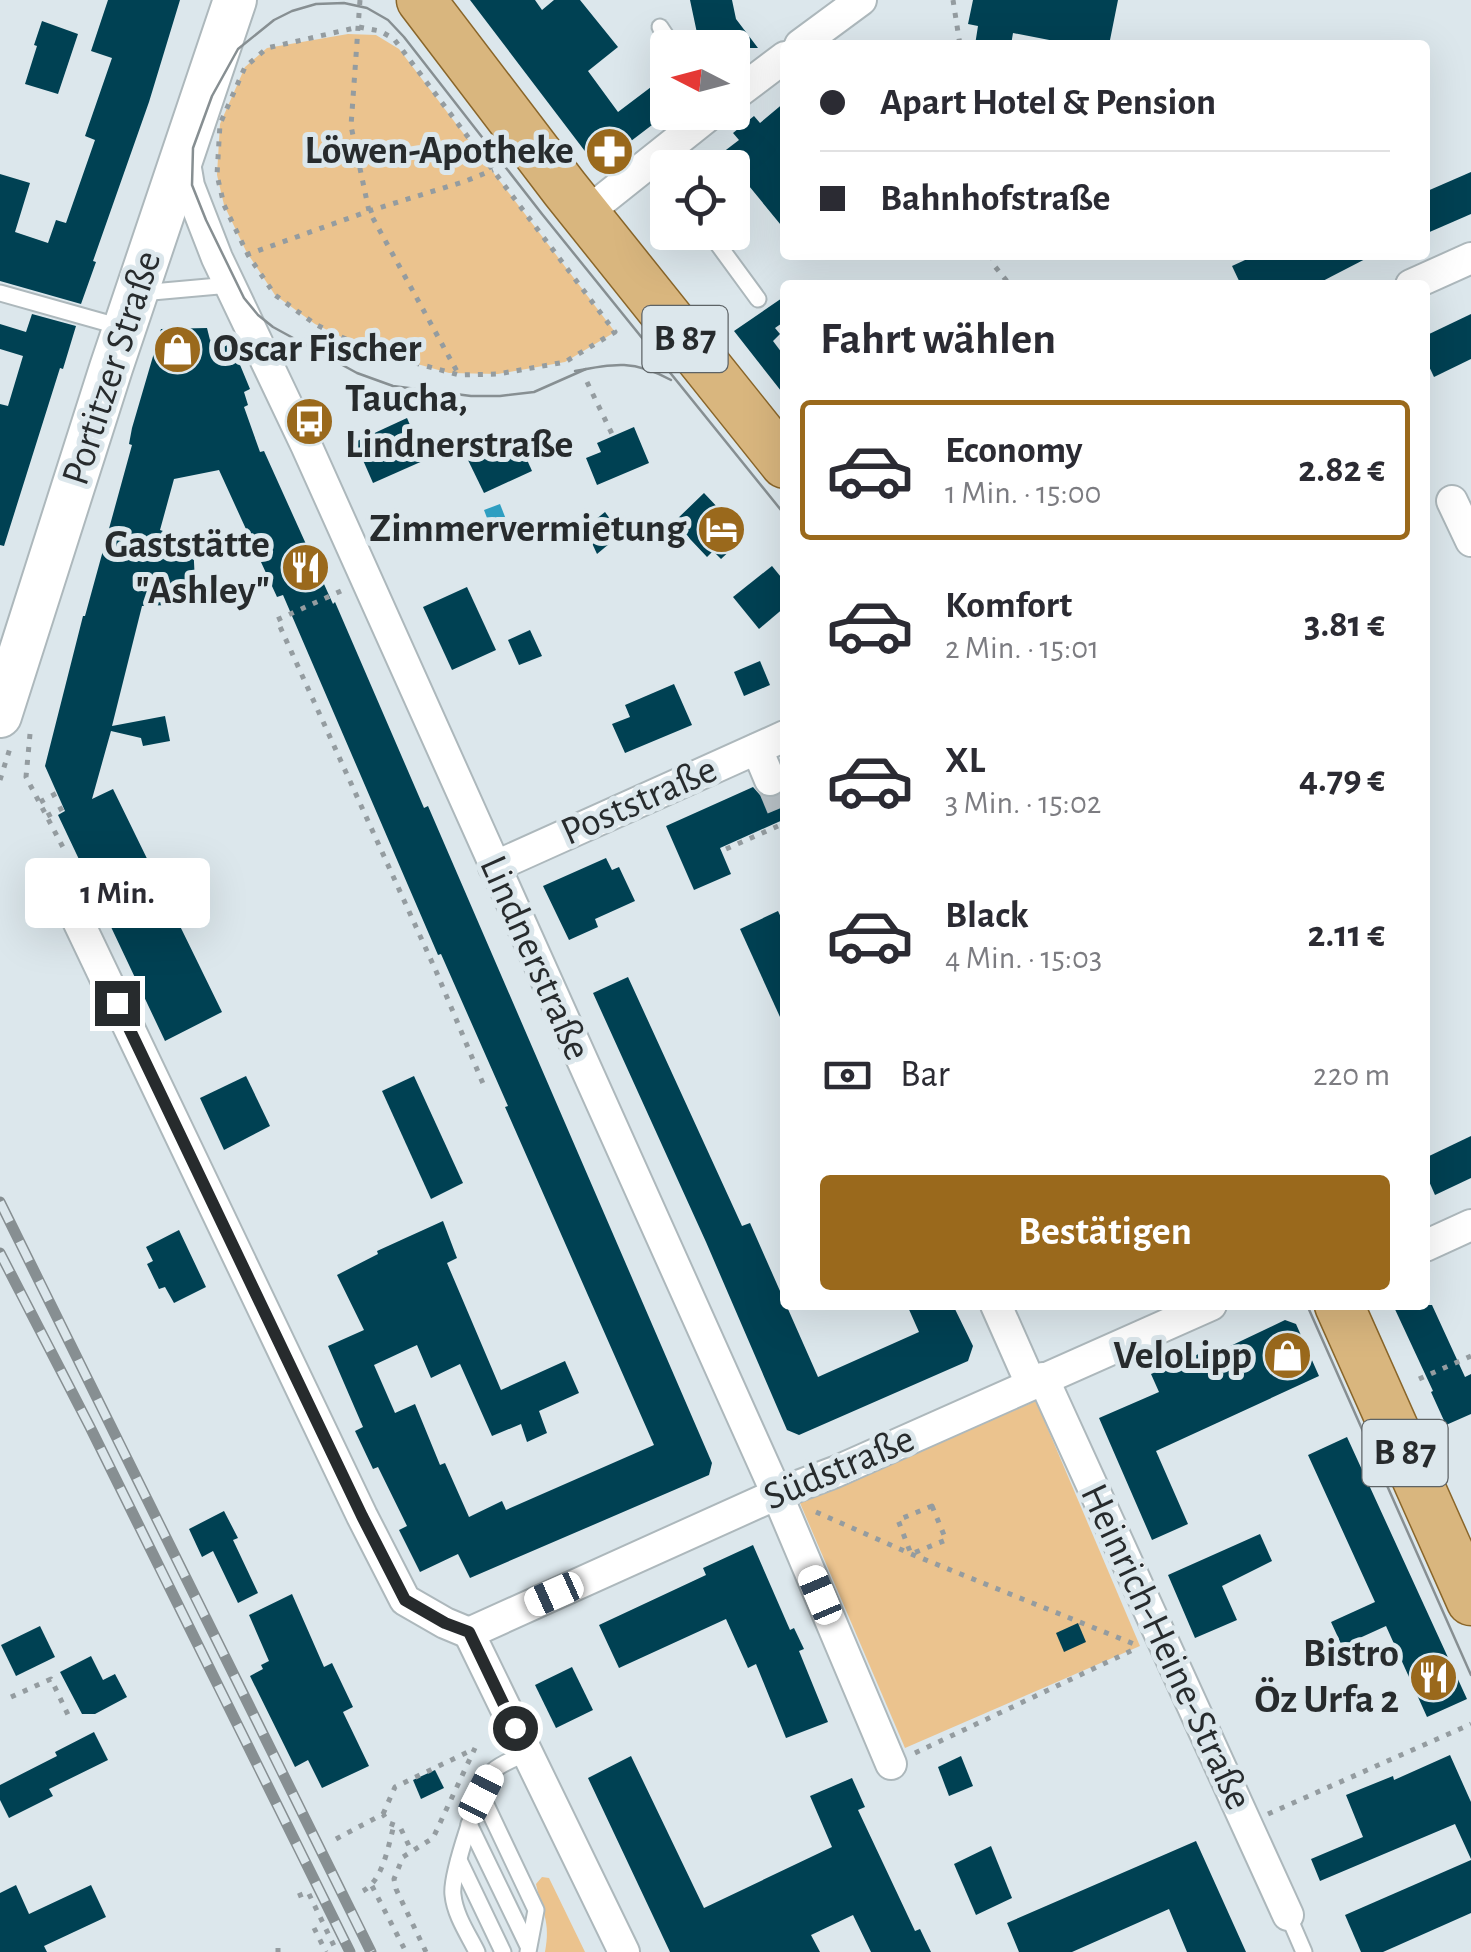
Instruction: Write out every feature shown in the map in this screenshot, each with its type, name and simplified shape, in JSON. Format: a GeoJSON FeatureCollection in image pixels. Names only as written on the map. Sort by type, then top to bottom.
{"type":"FeatureCollection","features":[{"type":"Feature","properties":{"kind":"main road","name":"B 87"},"geometry":{"type":"LineString","coordinates":[[420,0],[780,458]]}},
{"type":"Feature","properties":{"kind":"main road","name":"Portitzer Straße"},"geometry":{"type":"LineString","coordinates":[[15,721],[131,311],[183,151],[240,7]]}},
{"type":"Feature","properties":{"kind":"main road","name":"B 87"},"geometry":{"type":"LineString","coordinates":[[1341,1310],[1471,1600]]}},
{"type":"Feature","properties":{"kind":"street"},"geometry":{"type":"LineString","coordinates":[[807,40],[861,0]]}},
{"type":"Feature","properties":{"kind":"street"},"geometry":{"type":"LineString","coordinates":[[750,83],[780,60]]}},
{"type":"Feature","properties":{"kind":"street"},"geometry":{"type":"LineString","coordinates":[[586,214],[659,166],[695,130]]}},
{"type":"Feature","properties":{"kind":"street","name":"Lindnerstraße"},"geometry":{"type":"LineString","coordinates":[[183,151],[189,186],[233,269],[307,446],[776,1494],[891,1764]]}},
{"type":"Feature","properties":{"kind":"street"},"geometry":{"type":"LineString","coordinates":[[1422,280],[1471,258]]}},
{"type":"Feature","properties":{"kind":"street"},"geometry":{"type":"LineString","coordinates":[[1452,501],[1471,541]]}},
{"type":"Feature","properties":{"kind":"street","name":"Poststraße"},"geometry":{"type":"LineString","coordinates":[[494,867],[780,738]]}},
{"type":"Feature","properties":{"kind":"street"},"geometry":{"type":"LineString","coordinates":[[757,748],[770,780]]}},
{"type":"Feature","properties":{"kind":"street"},"geometry":{"type":"LineString","coordinates":[[68,900],[405,1600],[469,1632],[624,1952]]}},
{"type":"Feature","properties":{"kind":"street"},"geometry":{"type":"LineString","coordinates":[[1430,1244],[1471,1225]]}},
{"type":"Feature","properties":{"kind":"street","name":"Heinrich-Heine-Straße"},"geometry":{"type":"LineString","coordinates":[[999,1310],[1037,1381],[1288,1915]]}},
{"type":"Feature","properties":{"kind":"street","name":"Südstraße"},"geometry":{"type":"LineString","coordinates":[[469,1632],[1200,1310]]}},
{"type":"Feature","properties":{"kind":"lane"},"geometry":{"type":"LineString","coordinates":[[722,250],[758,298]]}},
{"type":"Feature","properties":{"kind":"lane"},"geometry":{"type":"LineString","coordinates":[[0,293],[131,311],[233,269]]}},
{"type":"Feature","properties":{"kind":"lane"},"geometry":{"type":"LineString","coordinates":[[477,1952],[456,1911],[452,1891],[459,1860],[481,1794],[493,1771],[527,1753]]}},
{"type":"Feature","properties":{"kind":"lane"},"geometry":{"type":"LineString","coordinates":[[481,1794],[536,1910],[528,1950]]}},
{"type":"Feature","properties":{"kind":"lane"},"geometry":{"type":"LineString","coordinates":[[470,1824],[528,1950]]}},
{"type":"Feature","properties":{"kind":"lane"},"geometry":{"type":"LineString","coordinates":[[459,1860],[504,1952]]}},
{"type":"Feature","properties":{"kind":"lane"},"geometry":{"type":"LineString","coordinates":[[1288,1915],[1304,1952]]}},
{"type":"Feature","properties":{"kind":"path"},"geometry":{"type":"LineString","coordinates":[[360,0],[352,126],[369,211],[459,375]]}},
{"type":"Feature","properties":{"kind":"path"},"geometry":{"type":"LineString","coordinates":[[953,0],[959,40]]}},
{"type":"Feature","properties":{"kind":"path"},"geometry":{"type":"LineString","coordinates":[[359,27],[380,30],[394,39],[616,332],[564,362],[498,374],[459,375],[368,350],[315,324],[233,269],[216,175],[220,124],[245,68],[267,48],[359,27]]}},
{"type":"Feature","properties":{"kind":"path"},"geometry":{"type":"LineString","coordinates":[[233,269],[369,211],[493,170]]}},
{"type":"Feature","properties":{"kind":"path"},"geometry":{"type":"LineString","coordinates":[[587,382],[613,436]]}},
{"type":"Feature","properties":{"kind":"path"},"geometry":{"type":"LineString","coordinates":[[344,590],[277,620],[363,814],[440,970],[484,1086]]}},
{"type":"Feature","properties":{"kind":"path"},"geometry":{"type":"LineString","coordinates":[[15,721],[26,777],[66,852]]}},
{"type":"Feature","properties":{"kind":"path"},"geometry":{"type":"LineString","coordinates":[[40,802],[57,793]]}},
{"type":"Feature","properties":{"kind":"path"},"geometry":{"type":"LineString","coordinates":[[47,816],[66,806]]}},
{"type":"Feature","properties":{"kind":"path"},"geometry":{"type":"LineString","coordinates":[[363,814],[373,809]]}},
{"type":"Feature","properties":{"kind":"path"},"geometry":{"type":"LineString","coordinates":[[726,849],[778,826]]}},
{"type":"Feature","properties":{"kind":"path"},"geometry":{"type":"LineString","coordinates":[[1419,1379],[1471,1356]]}},
{"type":"Feature","properties":{"kind":"path"},"geometry":{"type":"LineString","coordinates":[[776,1494],[911,1554],[1140,1646],[891,1764]]}},
{"type":"Feature","properties":{"kind":"path"},"geometry":{"type":"LineString","coordinates":[[932,1506],[946,1540],[911,1554],[898,1520],[932,1506]]}},
{"type":"Feature","properties":{"kind":"path"},"geometry":{"type":"LineString","coordinates":[[11,1697],[51,1678],[72,1721]]}},
{"type":"Feature","properties":{"kind":"path"},"geometry":{"type":"LineString","coordinates":[[1247,1824],[1471,1724]]}},
{"type":"Feature","properties":{"kind":"path"},"geometry":{"type":"LineString","coordinates":[[336,1839],[383,1814],[395,1787],[475,1748],[433,1838],[403,1857],[394,1879],[426,1952]]}},
{"type":"Feature","properties":{"kind":"path"},"geometry":{"type":"LineString","coordinates":[[383,1814],[388,1823],[400,1827],[412,1852]]}},
{"type":"Feature","properties":{"kind":"path"},"geometry":{"type":"LineString","coordinates":[[363,1891],[372,1886],[394,1825]]}},
{"type":"Feature","properties":{"kind":"path"},"geometry":{"type":"LineString","coordinates":[[372,1886],[406,1952]]}},
{"type":"Feature","properties":{"kind":"path"},"geometry":{"type":"LineString","coordinates":[[298,1896],[308,1892],[338,1952]]}},
{"type":"Feature","properties":{"kind":"path"},"geometry":{"type":"LineString","coordinates":[[314,1928],[326,1952]]}},
{"type":"Feature","properties":{"kind":"shaded area"},"geometry":{"type":"Polygon","coordinates":[[[348,34],[376,35],[399,49],[615,332],[565,362],[498,374],[449,373],[368,350],[315,324],[275,295],[246,251],[224,205],[217,175],[220,124],[245,67],[267,48],[348,34]]]}},
{"type":"Feature","properties":{"kind":"shaded area"},"geometry":{"type":"Polygon","coordinates":[[[1036,1401],[1140,1646],[905,1748],[800,1503],[1036,1401]]]}},
{"type":"Feature","properties":{"kind":"shaded area"},"geometry":{"type":"Polygon","coordinates":[[[542,1877],[549,1878],[585,1952],[545,1952],[546,1924],[536,1884],[542,1877]]]}},
{"type":"Feature","properties":{"kind":"water"},"geometry":{"type":"Polygon","coordinates":[[[500,504],[509,527],[493,534],[484,510],[500,504]]]}},
{"type":"Feature","properties":{"kind":"building"},"geometry":{"type":"Polygon","coordinates":[[[108,0],[180,0],[81,304],[0,281],[0,174],[30,183],[15,232],[48,243],[56,220],[66,223],[95,140],[85,136],[112,58],[91,51],[108,0]]]}},
{"type":"Feature","properties":{"kind":"building"},"geometry":{"type":"Polygon","coordinates":[[[470,0],[535,0],[542,10],[554,0],[580,0],[618,47],[588,71],[618,112],[650,88],[650,127],[597,167],[470,0]]]}},
{"type":"Feature","properties":{"kind":"building"},"geometry":{"type":"Polygon","coordinates":[[[690,0],[732,0],[736,19],[744,30],[696,30],[690,0]]]}},
{"type":"Feature","properties":{"kind":"building"},"geometry":{"type":"Polygon","coordinates":[[[973,0],[1118,0],[1110,40],[1049,40],[1013,33],[1012,40],[976,40],[978,26],[968,24],[973,0]]]}},
{"type":"Feature","properties":{"kind":"building"},"geometry":{"type":"Polygon","coordinates":[[[42,21],[78,34],[58,94],[25,84],[42,21]]]}},
{"type":"Feature","properties":{"kind":"building"},"geometry":{"type":"Polygon","coordinates":[[[780,106],[780,224],[750,187],[750,150],[726,150],[739,140],[733,133],[750,130],[754,116],[760,123],[780,106]]]}},
{"type":"Feature","properties":{"kind":"building"},"geometry":{"type":"Polygon","coordinates":[[[1471,172],[1471,214],[1430,232],[1430,190],[1471,172]]]}},
{"type":"Feature","properties":{"kind":"building"},"geometry":{"type":"Polygon","coordinates":[[[1245,260],[1363,260],[1325,280],[1239,280],[1232,266],[1245,260]]]}},
{"type":"Feature","properties":{"kind":"building"},"geometry":{"type":"Polygon","coordinates":[[[780,299],[780,324],[775,328],[780,334],[773,341],[780,350],[780,390],[734,331],[780,299]]]}},
{"type":"Feature","properties":{"kind":"building"},"geometry":{"type":"Polygon","coordinates":[[[32,314],[76,326],[4,546],[0,545],[0,404],[8,406],[23,356],[0,349],[0,324],[26,332],[32,314]]]}},
{"type":"Feature","properties":{"kind":"building"},"geometry":{"type":"Polygon","coordinates":[[[1471,314],[1471,359],[1434,377],[1430,369],[1430,334],[1471,314]]]}},
{"type":"Feature","properties":{"kind":"building"},"geometry":{"type":"Polygon","coordinates":[[[207,328],[210,340],[216,337],[220,349],[231,343],[250,389],[244,392],[248,405],[244,407],[260,452],[264,451],[335,602],[424,808],[428,806],[712,1463],[709,1475],[470,1578],[458,1554],[420,1572],[399,1530],[407,1526],[355,1431],[363,1427],[328,1346],[364,1330],[337,1275],[378,1254],[377,1251],[443,1221],[457,1258],[447,1263],[501,1390],[565,1361],[579,1393],[539,1411],[547,1433],[527,1442],[521,1424],[492,1436],[460,1364],[431,1378],[417,1345],[374,1365],[395,1413],[415,1404],[440,1465],[445,1463],[469,1517],[502,1501],[506,1510],[654,1445],[283,595],[277,597],[219,470],[174,479],[160,530],[193,541],[196,604],[142,606],[112,726],[165,716],[170,741],[143,746],[141,738],[111,731],[92,799],[113,789],[222,1012],[165,1041],[58,815],[65,811],[45,766],[161,329],[207,328]]]}},
{"type":"Feature","properties":{"kind":"building"},"geometry":{"type":"Polygon","coordinates":[[[407,418],[425,460],[373,483],[355,442],[407,418]]]}},
{"type":"Feature","properties":{"kind":"building"},"geometry":{"type":"Polygon","coordinates":[[[634,427],[649,463],[597,485],[586,458],[601,452],[597,443],[634,427]]]}},
{"type":"Feature","properties":{"kind":"building"},"geometry":{"type":"Polygon","coordinates":[[[516,435],[532,471],[484,493],[467,458],[516,435]]]}},
{"type":"Feature","properties":{"kind":"building"},"geometry":{"type":"Polygon","coordinates":[[[704,493],[739,530],[729,539],[735,546],[721,559],[713,551],[707,557],[674,522],[704,493]]]}},
{"type":"Feature","properties":{"kind":"building"},"geometry":{"type":"Polygon","coordinates":[[[605,512],[621,534],[597,554],[585,528],[605,512]]]}},
{"type":"Feature","properties":{"kind":"building"},"geometry":{"type":"Polygon","coordinates":[[[772,566],[780,576],[780,611],[759,629],[733,597],[772,566]]]}},
{"type":"Feature","properties":{"kind":"building"},"geometry":{"type":"Polygon","coordinates":[[[467,587],[496,650],[452,670],[423,607],[467,587]]]}},
{"type":"Feature","properties":{"kind":"building"},"geometry":{"type":"Polygon","coordinates":[[[530,630],[542,656],[519,665],[508,640],[530,630]]]}},
{"type":"Feature","properties":{"kind":"building"},"geometry":{"type":"Polygon","coordinates":[[[760,661],[770,685],[744,696],[734,672],[760,661]]]}},
{"type":"Feature","properties":{"kind":"building"},"geometry":{"type":"Polygon","coordinates":[[[674,684],[692,725],[625,753],[612,724],[630,717],[625,705],[674,684]]]}},
{"type":"Feature","properties":{"kind":"building"},"geometry":{"type":"Polygon","coordinates":[[[753,787],[769,799],[780,795],[780,821],[720,848],[731,874],[694,890],[666,826],[753,787]]]}},
{"type":"Feature","properties":{"kind":"building"},"geometry":{"type":"Polygon","coordinates":[[[606,858],[612,870],[619,867],[635,901],[595,919],[598,927],[569,940],[543,886],[606,858]]]}},
{"type":"Feature","properties":{"kind":"building"},"geometry":{"type":"Polygon","coordinates":[[[778,911],[780,915],[780,1017],[740,929],[778,911]]]}},
{"type":"Feature","properties":{"kind":"building"},"geometry":{"type":"Polygon","coordinates":[[[628,977],[742,1226],[750,1223],[780,1291],[780,1310],[788,1310],[818,1377],[919,1332],[909,1310],[955,1310],[973,1346],[968,1361],[799,1435],[787,1430],[593,993],[628,977]]]}},
{"type":"Feature","properties":{"kind":"building"},"geometry":{"type":"Polygon","coordinates":[[[246,1076],[270,1126],[224,1150],[200,1098],[246,1076]]]}},
{"type":"Feature","properties":{"kind":"building"},"geometry":{"type":"Polygon","coordinates":[[[414,1076],[463,1183],[431,1199],[382,1091],[414,1076]]]}},
{"type":"Feature","properties":{"kind":"building"},"geometry":{"type":"Polygon","coordinates":[[[1471,1136],[1471,1178],[1435,1195],[1430,1184],[1430,1156],[1471,1136]]]}},
{"type":"Feature","properties":{"kind":"building"},"geometry":{"type":"Polygon","coordinates":[[[179,1230],[206,1287],[174,1303],[165,1287],[159,1289],[147,1264],[153,1261],[146,1247],[179,1230]]]}},
{"type":"Feature","properties":{"kind":"building"},"geometry":{"type":"Polygon","coordinates":[[[1432,1305],[1465,1377],[1471,1374],[1471,1414],[1446,1425],[1395,1310],[1430,1310],[1432,1305]]]}},
{"type":"Feature","properties":{"kind":"building"},"geometry":{"type":"Polygon","coordinates":[[[1285,1320],[1296,1324],[1319,1376],[1156,1451],[1188,1524],[1152,1540],[1099,1418],[1159,1392],[1151,1374],[1220,1345],[1222,1350],[1285,1320]]]}},
{"type":"Feature","properties":{"kind":"building"},"geometry":{"type":"Polygon","coordinates":[[[1347,1437],[1467,1699],[1427,1717],[1386,1626],[1342,1646],[1331,1622],[1375,1602],[1308,1455],[1347,1437]]]}},
{"type":"Feature","properties":{"kind":"building"},"geometry":{"type":"Polygon","coordinates":[[[224,1511],[258,1593],[238,1603],[213,1551],[202,1557],[189,1529],[224,1511]]]}},
{"type":"Feature","properties":{"kind":"building"},"geometry":{"type":"Polygon","coordinates":[[[1260,1534],[1272,1561],[1222,1586],[1237,1620],[1195,1638],[1168,1575],[1260,1534]]]}},
{"type":"Feature","properties":{"kind":"building"},"geometry":{"type":"Polygon","coordinates":[[[753,1545],[790,1630],[794,1628],[804,1649],[799,1651],[828,1722],[786,1738],[756,1664],[748,1668],[726,1619],[619,1668],[599,1625],[706,1575],[703,1568],[753,1545]]]}},
{"type":"Feature","properties":{"kind":"building"},"geometry":{"type":"Polygon","coordinates":[[[292,1594],[324,1667],[332,1663],[353,1707],[343,1712],[369,1766],[322,1788],[308,1760],[295,1767],[250,1676],[269,1661],[249,1615],[292,1594]]]}},
{"type":"Feature","properties":{"kind":"building"},"geometry":{"type":"Polygon","coordinates":[[[1078,1623],[1086,1642],[1064,1652],[1056,1633],[1078,1623]]]}},
{"type":"Feature","properties":{"kind":"building"},"geometry":{"type":"Polygon","coordinates":[[[40,1626],[55,1657],[16,1676],[1,1645],[40,1626]]]}},
{"type":"Feature","properties":{"kind":"building"},"geometry":{"type":"Polygon","coordinates":[[[91,1656],[103,1680],[115,1674],[127,1697],[95,1714],[82,1714],[60,1672],[91,1656]]]}},
{"type":"Feature","properties":{"kind":"building"},"geometry":{"type":"Polygon","coordinates":[[[572,1667],[593,1710],[556,1728],[535,1685],[572,1667]]]}},
{"type":"Feature","properties":{"kind":"building"},"geometry":{"type":"Polygon","coordinates":[[[94,1732],[108,1760],[49,1789],[53,1796],[9,1818],[0,1800],[0,1785],[94,1732]]]}},
{"type":"Feature","properties":{"kind":"building"},"geometry":{"type":"Polygon","coordinates":[[[1450,1755],[1471,1802],[1471,1859],[1455,1824],[1320,1881],[1311,1859],[1363,1837],[1346,1795],[1393,1776],[1394,1780],[1450,1755]]]}},
{"type":"Feature","properties":{"kind":"building"},"geometry":{"type":"Polygon","coordinates":[[[631,1756],[704,1908],[832,1847],[810,1796],[852,1778],[865,1807],[858,1810],[915,1931],[920,1929],[931,1952],[871,1952],[853,1915],[811,1935],[820,1952],[670,1952],[588,1778],[631,1756]]]}},
{"type":"Feature","properties":{"kind":"building"},"geometry":{"type":"Polygon","coordinates":[[[961,1756],[973,1786],[949,1796],[938,1767],[961,1756]]]}},
{"type":"Feature","properties":{"kind":"building"},"geometry":{"type":"Polygon","coordinates":[[[435,1770],[444,1788],[421,1799],[413,1780],[435,1770]]]}},
{"type":"Feature","properties":{"kind":"building"},"geometry":{"type":"Polygon","coordinates":[[[1196,1841],[1246,1952],[1187,1952],[1169,1909],[1072,1952],[1019,1952],[1007,1923],[1196,1841]]]}},
{"type":"Feature","properties":{"kind":"building"},"geometry":{"type":"Polygon","coordinates":[[[991,1846],[1012,1898],[976,1915],[954,1864],[991,1846]]]}},
{"type":"Feature","properties":{"kind":"building"},"geometry":{"type":"Polygon","coordinates":[[[1471,1860],[1471,1913],[1383,1952],[1361,1952],[1345,1915],[1471,1860]]]}},
{"type":"Feature","properties":{"kind":"building"},"geometry":{"type":"Polygon","coordinates":[[[16,1885],[29,1914],[91,1885],[106,1917],[44,1946],[47,1952],[0,1952],[0,1893],[16,1885]]]}},
{"type":"Feature","properties":{"kind":"tunnel"},"geometry":{"type":"LineString","coordinates":[[770,780],[780,804]]}},
{"type":"Feature","properties":{"kind":"tram line"},"geometry":{"type":"LineString","coordinates":[[586,369],[534,392],[500,396],[393,386],[357,373],[258,315],[244,298],[192,185],[193,148],[212,96],[238,49],[274,20],[316,4],[344,3],[367,8],[388,20],[780,509]]}},
{"type":"Feature","properties":{"kind":"tram line"},"geometry":{"type":"LineString","coordinates":[[575,371],[624,365],[671,380]]}},
{"type":"Feature","properties":{"kind":"tram line"},"geometry":{"type":"LineString","coordinates":[[1309,1310],[1471,1675]]}},
{"type":"Feature","properties":{"kind":"railway"},"geometry":{"type":"LineString","coordinates":[[0,1202],[371,1952]]}},
{"type":"Feature","properties":{"kind":"railway"},"geometry":{"type":"LineString","coordinates":[[0,1253],[350,1952]]}},
{"type":"Feature","properties":{"kind":"place","name":"Löwen-Apotheke"},"geometry":{"type":"Point","coordinates":[609,151]}},
{"type":"Feature","properties":{"kind":"place","name":"Oscar Fischer"},"geometry":{"type":"Point","coordinates":[178,349]}},
{"type":"Feature","properties":{"kind":"place","name":"Taucha, Lindnerstraße"},"geometry":{"type":"Point","coordinates":[310,422]}},
{"type":"Feature","properties":{"kind":"place","name":"Zimmervermietung"},"geometry":{"type":"Point","coordinates":[721,529]}},
{"type":"Feature","properties":{"kind":"place","name":"Gaststätte \"Ashley\""},"geometry":{"type":"Point","coordinates":[305,568]}},
{"type":"Feature","properties":{"kind":"place","name":"VeloLipp"},"geometry":{"type":"Point","coordinates":[1287,1356]}},
{"type":"Feature","properties":{"kind":"place","name":"Bistro Öz Urfa 2"},"geometry":{"type":"Point","coordinates":[1434,1677]}},
{"type":"Feature","properties":{"kind":"route"},"geometry":{"type":"LineString","coordinates":[[117,1003],[405,1600],[469,1632],[515,1728]]}}]}
